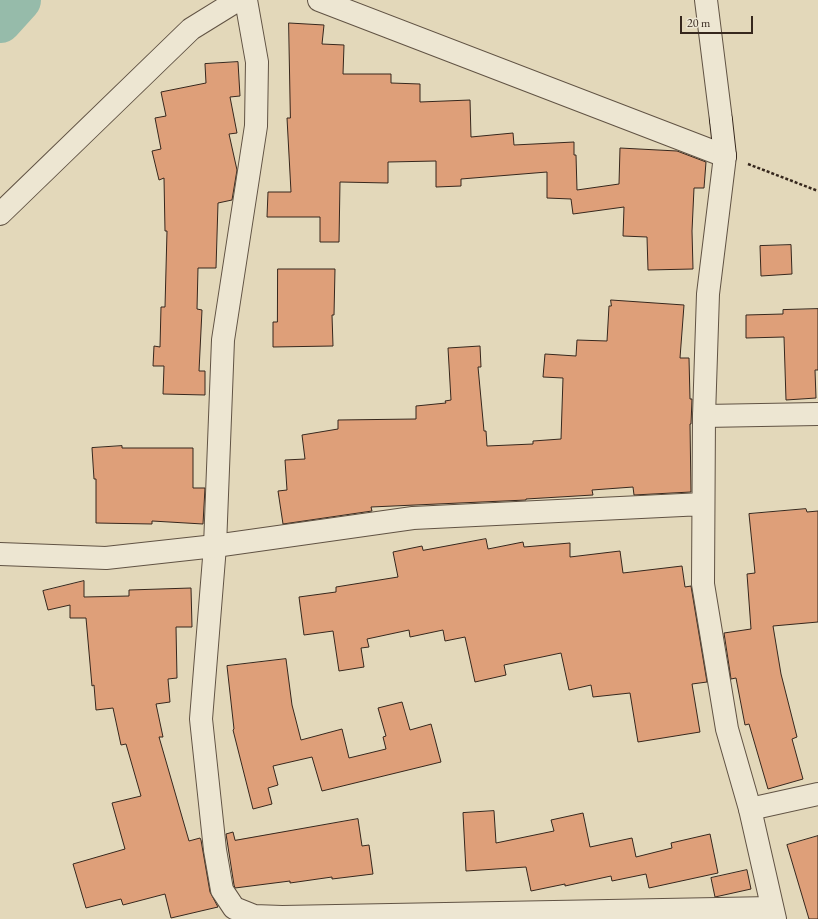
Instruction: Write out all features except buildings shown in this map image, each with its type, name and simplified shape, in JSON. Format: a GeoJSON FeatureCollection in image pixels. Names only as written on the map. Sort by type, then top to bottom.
{"type":"FeatureCollection","features":[{"type":"Feature","properties":{"kind":"street"},"geometry":{"type":"LineString","coordinates":[[0,214],[192,29],[238,0]]}},
{"type":"Feature","properties":{"kind":"street"},"geometry":{"type":"LineString","coordinates":[[246,0],[257,62],[256,126],[223,340],[215,546],[201,719],[215,850],[227,914],[282,917],[773,914],[750,809],[728,729],[703,584],[704,416],[708,294],[725,156],[706,0]]}},
{"type":"Feature","properties":{"kind":"street"},"geometry":{"type":"LineString","coordinates":[[319,0],[725,156]]}},
{"type":"Feature","properties":{"kind":"street"},"geometry":{"type":"LineString","coordinates":[[704,416],[818,414]]}},
{"type":"Feature","properties":{"kind":"street"},"geometry":{"type":"LineString","coordinates":[[0,554],[106,558],[215,546],[413,518],[703,504]]}},
{"type":"Feature","properties":{"kind":"street"},"geometry":{"type":"LineString","coordinates":[[750,809],[818,794]]}},
{"type":"Feature","properties":{"kind":"path"},"geometry":{"type":"LineString","coordinates":[[725,156],[818,191]]}},
{"type":"Feature","properties":{"kind":"waterway"},"geometry":{"type":"LineString","coordinates":[[0,21],[19,0]]}}]}
